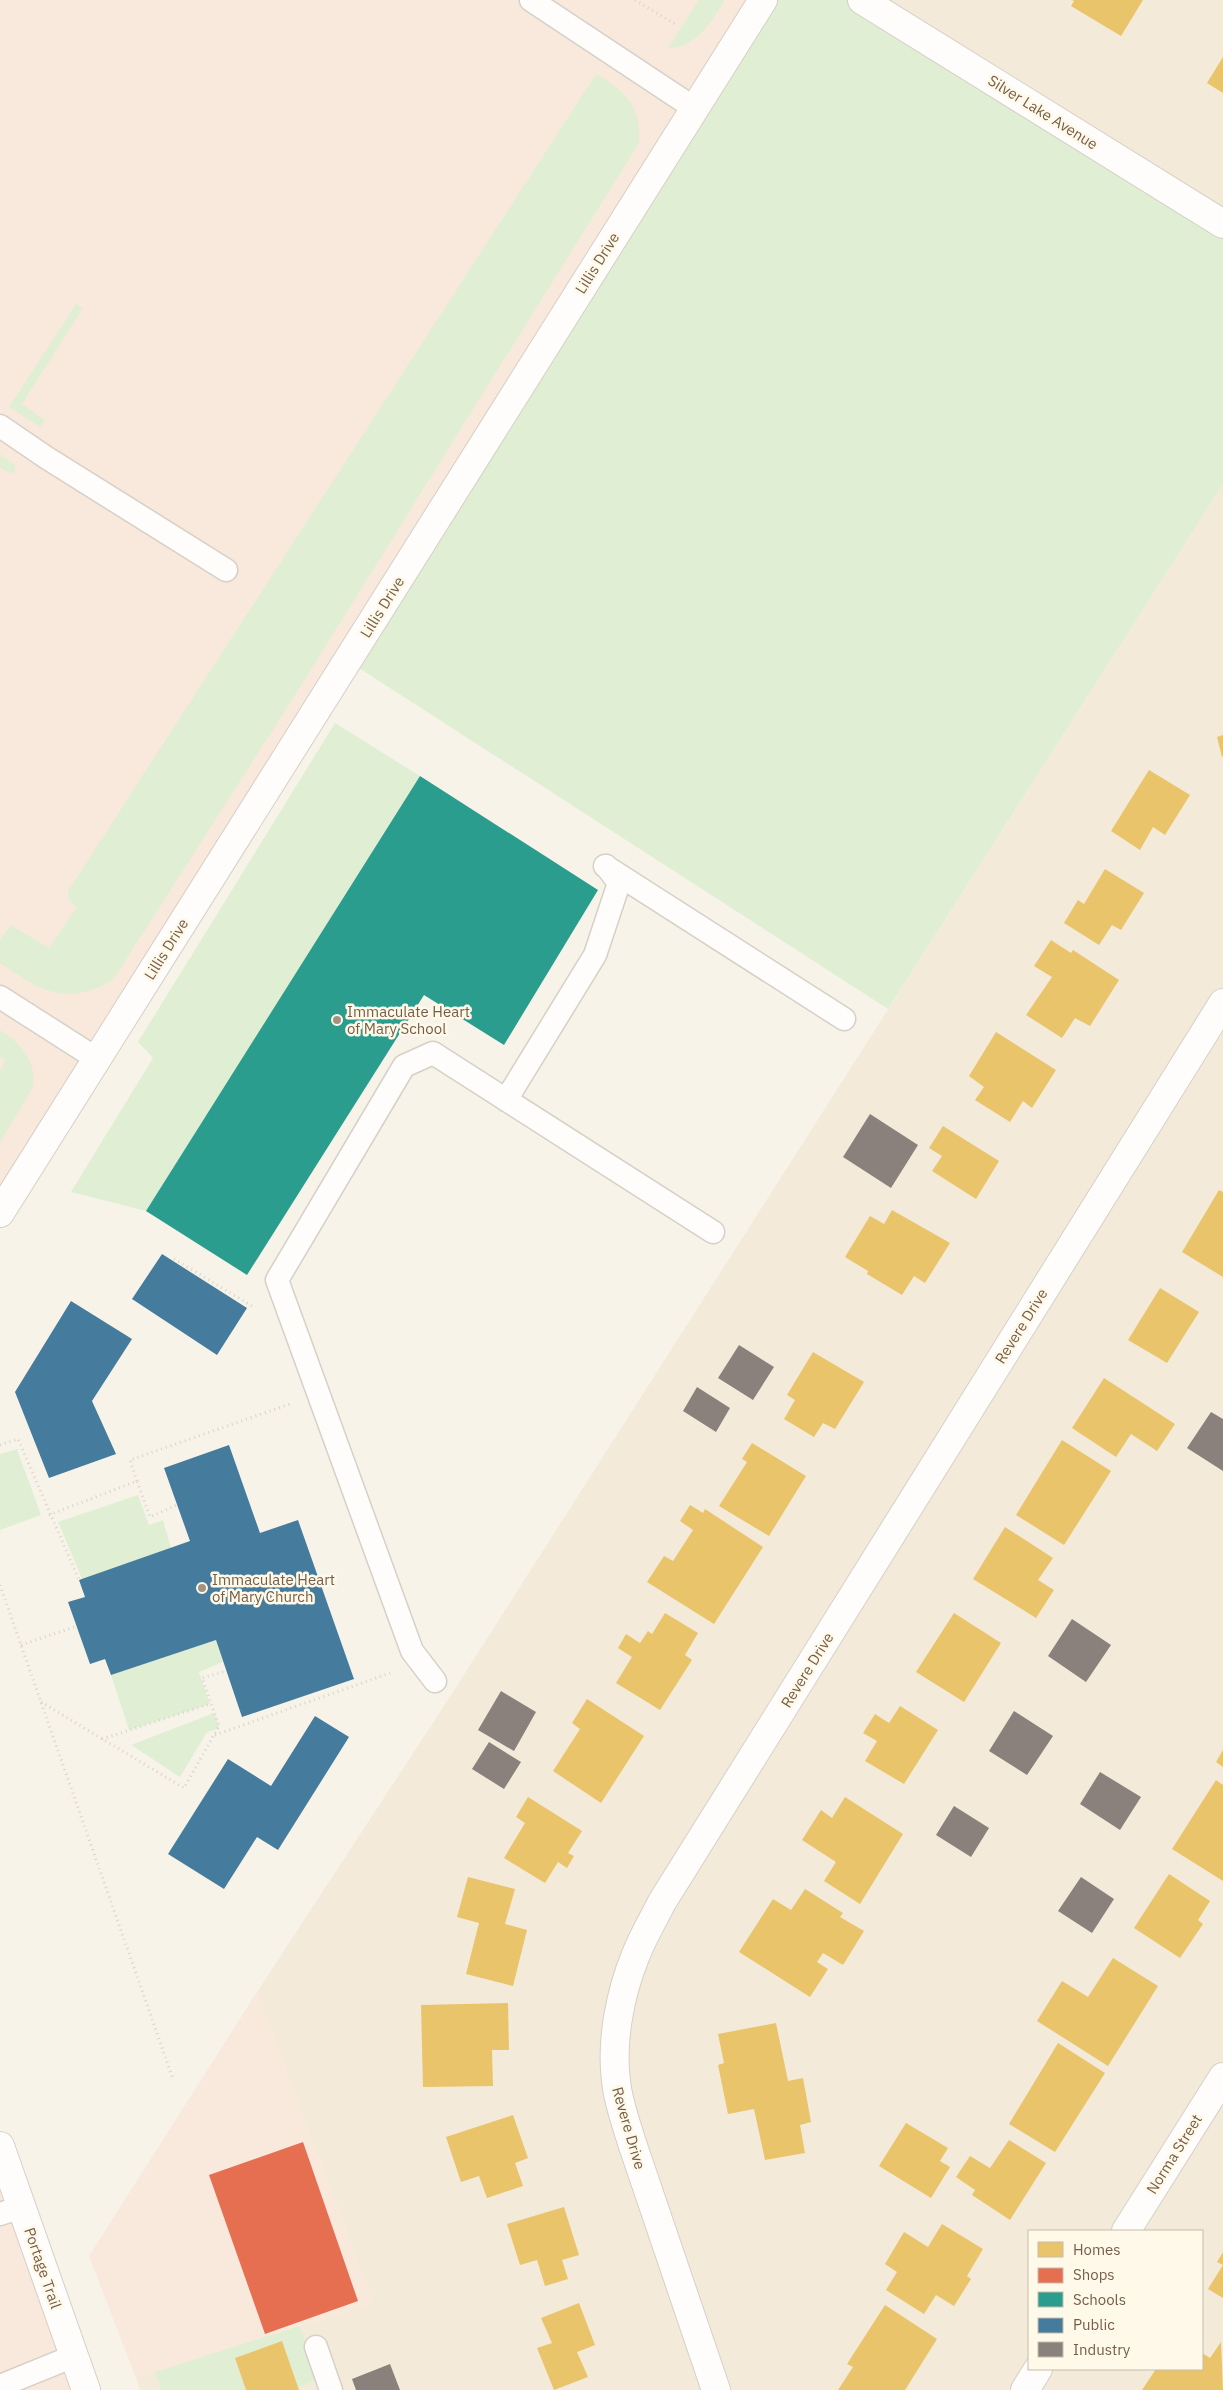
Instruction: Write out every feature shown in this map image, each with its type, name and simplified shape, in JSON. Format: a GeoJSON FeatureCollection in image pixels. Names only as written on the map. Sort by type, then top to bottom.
{"type":"FeatureCollection","features":[{"type":"Feature","properties":{"kind":"street","name":"Lillis Drive"},"geometry":{"type":"LineString","coordinates":[[0,1213],[763,0]]}},
{"type":"Feature","properties":{"kind":"street","name":"Silver Lake Avenue"},"geometry":{"type":"LineString","coordinates":[[862,0],[1223,224]]}},
{"type":"Feature","properties":{"kind":"street","name":"Revere Drive"},"geometry":{"type":"LineString","coordinates":[[716,2390],[645,2182],[618,2094],[616,2054],[619,2014],[635,1955],[662,1902],[1223,1003]]}},
{"type":"Feature","properties":{"kind":"street","name":"Norma Street"},"geometry":{"type":"LineString","coordinates":[[1127,2230],[1223,2077]]}},
{"type":"Feature","properties":{"kind":"street","name":"Portage Trail"},"geometry":{"type":"LineString","coordinates":[[0,2146],[11,2211],[74,2356],[86,2390]]}},
{"type":"Feature","properties":{"kind":"street"},"geometry":{"type":"LineString","coordinates":[[1025,2390],[1037,2370]]}},
{"type":"Feature","properties":{"kind":"lane"},"geometry":{"type":"LineString","coordinates":[[531,0],[694,108]]}},
{"type":"Feature","properties":{"kind":"lane"},"geometry":{"type":"LineString","coordinates":[[0,426],[47,458],[226,570]]}},
{"type":"Feature","properties":{"kind":"lane"},"geometry":{"type":"LineString","coordinates":[[506,1100],[595,955],[620,883],[605,866],[844,1019]]}},
{"type":"Feature","properties":{"kind":"lane"},"geometry":{"type":"LineString","coordinates":[[0,997],[97,1060]]}},
{"type":"Feature","properties":{"kind":"lane"},"geometry":{"type":"LineString","coordinates":[[434,1681],[412,1651],[277,1280],[404,1066],[434,1053],[713,1232]]}},
{"type":"Feature","properties":{"kind":"lane"},"geometry":{"type":"LineString","coordinates":[[316,2347],[332,2390]]}},
{"type":"Feature","properties":{"kind":"lane"},"geometry":{"type":"LineString","coordinates":[[0,2386],[74,2356]]}},
{"type":"Feature","properties":{"kind":"path"},"geometry":{"type":"LineString","coordinates":[[636,0],[675,24]]}},
{"type":"Feature","properties":{"kind":"path"},"geometry":{"type":"LineString","coordinates":[[174,1259],[258,1309]]}},
{"type":"Feature","properties":{"kind":"path"},"geometry":{"type":"LineString","coordinates":[[177,1505],[150,1517],[130,1460],[298,1401]]}},
{"type":"Feature","properties":{"kind":"path"},"geometry":{"type":"LineString","coordinates":[[0,1445],[18,1439],[49,1515],[79,1580]]}},
{"type":"Feature","properties":{"kind":"path"},"geometry":{"type":"LineString","coordinates":[[49,1515],[137,1481]]}},
{"type":"Feature","properties":{"kind":"path"},"geometry":{"type":"LineString","coordinates":[[0,1585],[173,2079]]}},
{"type":"Feature","properties":{"kind":"path"},"geometry":{"type":"LineString","coordinates":[[21,1645],[77,1626]]}},
{"type":"Feature","properties":{"kind":"path"},"geometry":{"type":"LineString","coordinates":[[40,1702],[184,1788],[219,1726],[202,1678],[226,1671]]}},
{"type":"Feature","properties":{"kind":"path"},"geometry":{"type":"LineString","coordinates":[[214,1735],[395,1672]]}},
{"type":"Feature","properties":{"kind":"path"},"geometry":{"type":"LineString","coordinates":[[102,1739],[210,1704]]}},
{"type":"Feature","properties":{"kind":"shaded area"},"geometry":{"type":"Polygon","coordinates":[[[0,0],[762,0],[0,1213],[0,0]]]}},
{"type":"Feature","properties":{"kind":"shaded area"},"geometry":{"type":"Polygon","coordinates":[[[862,0],[1223,0],[1223,224],[862,0]]]}},
{"type":"Feature","properties":{"kind":"shaded area"},"geometry":{"type":"Polygon","coordinates":[[[1223,484],[1223,2390],[140,2390],[136,2378],[373,2303],[257,1992],[444,1706],[1223,484]]]}},
{"type":"Feature","properties":{"kind":"shaded area"},"geometry":{"type":"Polygon","coordinates":[[[257,1992],[373,2303],[136,2378],[89,2256],[257,1992]]]}},
{"type":"Feature","properties":{"kind":"shaded area"},"geometry":{"type":"Polygon","coordinates":[[[0,2146],[86,2390],[0,2390],[0,2146]]]}},
{"type":"Feature","properties":{"kind":"green space"},"geometry":{"type":"Polygon","coordinates":[[[699,0],[725,0],[708,25],[695,39],[678,47],[668,48],[699,0]]]}},
{"type":"Feature","properties":{"kind":"green space"},"geometry":{"type":"Polygon","coordinates":[[[764,0],[862,0],[1223,223],[1223,484],[888,1009],[348,661],[764,0]]]}},
{"type":"Feature","properties":{"kind":"green space"},"geometry":{"type":"Polygon","coordinates":[[[596,74],[615,86],[630,101],[638,119],[639,143],[295,695],[115,977],[97,988],[84,992],[60,993],[50,991],[30,982],[0,963],[0,939],[11,925],[49,948],[77,907],[69,900],[68,891],[596,74]]]}},
{"type":"Feature","properties":{"kind":"green space"},"geometry":{"type":"Polygon","coordinates":[[[76,304],[83,308],[22,404],[45,420],[40,427],[9,407],[76,304]]]}},
{"type":"Feature","properties":{"kind":"green space"},"geometry":{"type":"Polygon","coordinates":[[[0,454],[16,466],[14,472],[9,473],[0,467],[0,454]]]}},
{"type":"Feature","properties":{"kind":"green space"},"geometry":{"type":"Polygon","coordinates":[[[335,723],[420,776],[146,1211],[71,1192],[153,1058],[138,1042],[335,723]]]}},
{"type":"Feature","properties":{"kind":"green space"},"geometry":{"type":"Polygon","coordinates":[[[0,1030],[15,1041],[26,1055],[33,1071],[33,1080],[32,1089],[0,1142],[0,1070],[5,1061],[0,1057],[0,1030]]]}},
{"type":"Feature","properties":{"kind":"green space"},"geometry":{"type":"Polygon","coordinates":[[[17,1449],[41,1515],[0,1530],[0,1454],[17,1449]]]}},
{"type":"Feature","properties":{"kind":"green space"},"geometry":{"type":"Polygon","coordinates":[[[138,1495],[149,1525],[163,1520],[171,1548],[83,1581],[58,1522],[138,1495]]]}},
{"type":"Feature","properties":{"kind":"green space"},"geometry":{"type":"Polygon","coordinates":[[[216,1640],[223,1662],[199,1672],[210,1704],[129,1730],[111,1675],[216,1640]]]}},
{"type":"Feature","properties":{"kind":"green space"},"geometry":{"type":"Polygon","coordinates":[[[214,1713],[219,1726],[218,1729],[207,1732],[180,1777],[131,1745],[214,1713]]]}},
{"type":"Feature","properties":{"kind":"green space"},"geometry":{"type":"Polygon","coordinates":[[[299,2326],[321,2377],[298,2388],[282,2341],[235,2358],[246,2390],[161,2390],[155,2372],[299,2326]]]}},
{"type":"Feature","properties":{"kind":"building: Homes"},"geometry":{"type":"Polygon","coordinates":[[[1072,0],[1143,0],[1121,36],[1071,6],[1074,1],[1072,0]]]}},
{"type":"Feature","properties":{"kind":"building: Homes"},"geometry":{"type":"Polygon","coordinates":[[[1223,57],[1223,93],[1207,83],[1223,57]]]}},
{"type":"Feature","properties":{"kind":"building: Homes"},"geometry":{"type":"Polygon","coordinates":[[[1223,735],[1223,756],[1222,757],[1217,737],[1223,735]]]}},
{"type":"Feature","properties":{"kind":"building: Homes"},"geometry":{"type":"Polygon","coordinates":[[[1149,770],[1190,795],[1165,835],[1153,827],[1140,850],[1111,831],[1149,770]]]}},
{"type":"Feature","properties":{"kind":"building: Homes"},"geometry":{"type":"Polygon","coordinates":[[[1105,869],[1144,893],[1121,930],[1112,925],[1099,945],[1064,923],[1078,900],[1084,904],[1105,869]]]}},
{"type":"Feature","properties":{"kind":"building: Homes"},"geometry":{"type":"Polygon","coordinates":[[[1051,940],[1071,953],[1073,950],[1119,980],[1090,1026],[1075,1018],[1062,1038],[1026,1015],[1052,977],[1034,966],[1051,940]]]}},
{"type":"Feature","properties":{"kind":"building: Homes"},"geometry":{"type":"Polygon","coordinates":[[[996,1032],[1056,1070],[1032,1108],[1023,1101],[1010,1122],[975,1100],[984,1087],[969,1076],[996,1032]]]}},
{"type":"Feature","properties":{"kind":"building: Homes"},"geometry":{"type":"Polygon","coordinates":[[[943,1126],[999,1161],[976,1199],[932,1171],[942,1156],[929,1148],[943,1126]]]}},
{"type":"Feature","properties":{"kind":"building: Homes"},"geometry":{"type":"Polygon","coordinates":[[[1219,1190],[1223,1192],[1223,1277],[1182,1252],[1219,1190]]]}},
{"type":"Feature","properties":{"kind":"building: Homes"},"geometry":{"type":"Polygon","coordinates":[[[892,1210],[950,1243],[925,1283],[914,1276],[902,1295],[867,1274],[868,1271],[845,1257],[870,1216],[884,1224],[892,1210]]]}},
{"type":"Feature","properties":{"kind":"building: Homes"},"geometry":{"type":"Polygon","coordinates":[[[1160,1288],[1199,1312],[1167,1363],[1128,1340],[1160,1288]]]}},
{"type":"Feature","properties":{"kind":"building: Homes"},"geometry":{"type":"Polygon","coordinates":[[[813,1352],[864,1382],[835,1429],[823,1423],[814,1437],[784,1419],[795,1400],[787,1395],[813,1352]]]}},
{"type":"Feature","properties":{"kind":"building: Homes"},"geometry":{"type":"Polygon","coordinates":[[[1104,1378],[1175,1424],[1157,1451],[1131,1434],[1116,1457],[1072,1428],[1104,1378]]]}},
{"type":"Feature","properties":{"kind":"building: Homes"},"geometry":{"type":"Polygon","coordinates":[[[1062,1440],[1111,1471],[1064,1545],[1016,1515],[1062,1440]]]}},
{"type":"Feature","properties":{"kind":"building: Homes"},"geometry":{"type":"Polygon","coordinates":[[[752,1443],[806,1476],[769,1536],[719,1506],[747,1462],[742,1459],[752,1443]]]}},
{"type":"Feature","properties":{"kind":"building: Homes"},"geometry":{"type":"Polygon","coordinates":[[[690,1505],[703,1513],[705,1509],[763,1547],[714,1624],[647,1582],[664,1556],[673,1561],[693,1530],[680,1521],[690,1505]]]}},
{"type":"Feature","properties":{"kind":"building: Homes"},"geometry":{"type":"Polygon","coordinates":[[[1005,1527],[1053,1558],[1038,1580],[1054,1590],[1036,1618],[973,1579],[1005,1527]]]}},
{"type":"Feature","properties":{"kind":"building: Homes"},"geometry":{"type":"Polygon","coordinates":[[[665,1613],[698,1633],[685,1655],[692,1660],[660,1710],[616,1683],[632,1657],[618,1648],[626,1634],[640,1643],[648,1631],[652,1634],[665,1613]]]}},
{"type":"Feature","properties":{"kind":"building: Homes"},"geometry":{"type":"Polygon","coordinates":[[[954,1613],[1001,1643],[964,1702],[916,1672],[954,1613]]]}},
{"type":"Feature","properties":{"kind":"building: Homes"},"geometry":{"type":"Polygon","coordinates":[[[587,1699],[644,1736],[601,1803],[553,1771],[580,1729],[572,1723],[587,1699]]]}},
{"type":"Feature","properties":{"kind":"building: Homes"},"geometry":{"type":"Polygon","coordinates":[[[900,1706],[938,1730],[904,1784],[865,1761],[877,1741],[863,1733],[875,1714],[889,1723],[900,1706]]]}},
{"type":"Feature","properties":{"kind":"building: Homes"},"geometry":{"type":"Polygon","coordinates":[[[1223,1750],[1223,1767],[1216,1762],[1223,1750]]]}},
{"type":"Feature","properties":{"kind":"building: Homes"},"geometry":{"type":"Polygon","coordinates":[[[1216,1780],[1223,1785],[1223,1881],[1172,1849],[1216,1780]]]}},
{"type":"Feature","properties":{"kind":"building: Homes"},"geometry":{"type":"Polygon","coordinates":[[[528,1797],[582,1831],[568,1853],[574,1856],[567,1868],[558,1862],[545,1883],[504,1858],[525,1823],[516,1817],[528,1797]]]}},
{"type":"Feature","properties":{"kind":"building: Homes"},"geometry":{"type":"Polygon","coordinates":[[[845,1797],[903,1834],[860,1904],[824,1881],[836,1862],[802,1840],[821,1810],[832,1818],[845,1797]]]}},
{"type":"Feature","properties":{"kind":"building: Homes"},"geometry":{"type":"Polygon","coordinates":[[[1169,1874],[1210,1901],[1198,1920],[1203,1924],[1180,1958],[1134,1928],[1169,1874]]]}},
{"type":"Feature","properties":{"kind":"building: Homes"},"geometry":{"type":"Polygon","coordinates":[[[468,1877],[515,1889],[505,1924],[527,1930],[513,1986],[466,1974],[479,1923],[457,1917],[468,1877]]]}},
{"type":"Feature","properties":{"kind":"building: Homes"},"geometry":{"type":"Polygon","coordinates":[[[805,1889],[843,1913],[840,1917],[864,1931],[843,1965],[823,1953],[817,1962],[828,1969],[810,1997],[739,1952],[773,1899],[791,1910],[805,1889]]]}},
{"type":"Feature","properties":{"kind":"building: Homes"},"geometry":{"type":"Polygon","coordinates":[[[1113,1958],[1158,1986],[1108,2066],[1037,2021],[1062,1981],[1088,1997],[1113,1958]]]}},
{"type":"Feature","properties":{"kind":"building: Homes"},"geometry":{"type":"Polygon","coordinates":[[[508,2003],[509,2050],[492,2050],[493,2086],[423,2087],[421,2005],[508,2003]]]}},
{"type":"Feature","properties":{"kind":"building: Homes"},"geometry":{"type":"Polygon","coordinates":[[[776,2023],[788,2081],[803,2078],[811,2122],[800,2125],[805,2153],[765,2160],[754,2109],[728,2114],[718,2065],[724,2063],[718,2034],[776,2023]]]}},
{"type":"Feature","properties":{"kind":"building: Homes"},"geometry":{"type":"Polygon","coordinates":[[[1058,2043],[1105,2073],[1055,2152],[1009,2124],[1058,2043]]]}},
{"type":"Feature","properties":{"kind":"building: Homes"},"geometry":{"type":"Polygon","coordinates":[[[513,2115],[528,2158],[515,2163],[523,2186],[487,2198],[479,2176],[461,2182],[446,2137],[513,2115]]]}},
{"type":"Feature","properties":{"kind":"building: Homes"},"geometry":{"type":"Polygon","coordinates":[[[906,2123],[948,2148],[940,2161],[950,2167],[931,2198],[879,2166],[906,2123]]]}},
{"type":"Feature","properties":{"kind":"building: Homes"},"geometry":{"type":"Polygon","coordinates":[[[1009,2140],[1046,2163],[1010,2220],[972,2195],[975,2190],[956,2177],[970,2156],[990,2168],[1009,2140]]]}},
{"type":"Feature","properties":{"kind":"building: Homes"},"geometry":{"type":"Polygon","coordinates":[[[564,2207],[579,2255],[562,2260],[568,2279],[545,2286],[537,2260],[520,2265],[507,2224],[564,2207]]]}},
{"type":"Feature","properties":{"kind":"building: Homes"},"geometry":{"type":"Polygon","coordinates":[[[942,2224],[983,2249],[967,2276],[971,2279],[954,2306],[936,2295],[924,2314],[886,2290],[897,2272],[885,2264],[904,2232],[928,2247],[942,2224]]]}},
{"type":"Feature","properties":{"kind":"building: Homes"},"geometry":{"type":"Polygon","coordinates":[[[1223,2252],[1223,2265],[1217,2262],[1223,2252]]]}},
{"type":"Feature","properties":{"kind":"building: Homes"},"geometry":{"type":"Polygon","coordinates":[[[1223,2265],[1223,2298],[1208,2289],[1223,2265]]]}},
{"type":"Feature","properties":{"kind":"building: Homes"},"geometry":{"type":"Polygon","coordinates":[[[579,2303],[595,2345],[577,2352],[588,2377],[554,2390],[537,2348],[552,2343],[541,2318],[579,2303]]]}},
{"type":"Feature","properties":{"kind":"building: Homes"},"geometry":{"type":"Polygon","coordinates":[[[885,2305],[937,2339],[905,2390],[838,2390],[853,2367],[847,2364],[885,2305]]]}},
{"type":"Feature","properties":{"kind":"building: Homes"},"geometry":{"type":"Polygon","coordinates":[[[282,2341],[299,2390],[246,2390],[235,2358],[282,2341]]]}},
{"type":"Feature","properties":{"kind":"building: Homes"},"geometry":{"type":"Polygon","coordinates":[[[1221,2342],[1223,2390],[1142,2390],[1155,2370],[1203,2370],[1203,2354],[1210,2358],[1221,2342]]]}},
{"type":"Feature","properties":{"kind":"building: Shops"},"geometry":{"type":"Polygon","coordinates":[[[303,2142],[358,2301],[265,2334],[209,2175],[303,2142]]]}},
{"type":"Feature","properties":{"kind":"building: Schools","name":"Immaculate Heart of Mary School"},"geometry":{"type":"Polygon","coordinates":[[[420,776],[598,890],[504,1045],[424,995],[247,1275],[146,1211],[420,776]]]}},
{"type":"Feature","properties":{"kind":"building: Public"},"geometry":{"type":"Polygon","coordinates":[[[162,1254],[247,1308],[217,1355],[132,1299],[162,1254]]]}},
{"type":"Feature","properties":{"kind":"building: Public"},"geometry":{"type":"Polygon","coordinates":[[[71,1301],[132,1339],[92,1401],[116,1454],[49,1478],[15,1392],[71,1301]]]}},
{"type":"Feature","properties":{"kind":"building: Public","name":"Immaculate Heart of Mary Church"},"geometry":{"type":"Polygon","coordinates":[[[229,1445],[260,1533],[298,1520],[354,1679],[242,1717],[216,1640],[111,1675],[105,1659],[90,1664],[68,1602],[85,1597],[79,1580],[190,1541],[164,1468],[229,1445]]]}},
{"type":"Feature","properties":{"kind":"building: Public"},"geometry":{"type":"Polygon","coordinates":[[[315,1716],[349,1737],[278,1850],[257,1837],[224,1889],[168,1854],[228,1759],[271,1786],[315,1716]]]}},
{"type":"Feature","properties":{"kind":"building: Industry"},"geometry":{"type":"Polygon","coordinates":[[[870,1114],[918,1145],[891,1188],[843,1157],[870,1114]]]}},
{"type":"Feature","properties":{"kind":"building: Industry"},"geometry":{"type":"Polygon","coordinates":[[[739,1345],[774,1367],[753,1400],[718,1378],[739,1345]]]}},
{"type":"Feature","properties":{"kind":"building: Industry"},"geometry":{"type":"Polygon","coordinates":[[[697,1387],[730,1408],[716,1432],[683,1411],[697,1387]]]}},
{"type":"Feature","properties":{"kind":"building: Industry"},"geometry":{"type":"Polygon","coordinates":[[[1211,1412],[1223,1419],[1223,1471],[1187,1448],[1211,1412]]]}},
{"type":"Feature","properties":{"kind":"building: Industry"},"geometry":{"type":"Polygon","coordinates":[[[1072,1619],[1111,1645],[1086,1682],[1048,1656],[1072,1619]]]}},
{"type":"Feature","properties":{"kind":"building: Industry"},"geometry":{"type":"Polygon","coordinates":[[[501,1691],[536,1712],[514,1751],[478,1730],[501,1691]]]}},
{"type":"Feature","properties":{"kind":"building: Industry"},"geometry":{"type":"Polygon","coordinates":[[[1014,1711],[1053,1736],[1027,1775],[989,1751],[1014,1711]]]}},
{"type":"Feature","properties":{"kind":"building: Industry"},"geometry":{"type":"Polygon","coordinates":[[[489,1742],[521,1762],[504,1789],[472,1769],[489,1742]]]}},
{"type":"Feature","properties":{"kind":"building: Industry"},"geometry":{"type":"Polygon","coordinates":[[[1100,1772],[1141,1797],[1120,1830],[1080,1804],[1100,1772]]]}},
{"type":"Feature","properties":{"kind":"building: Industry"},"geometry":{"type":"Polygon","coordinates":[[[954,1806],[989,1828],[971,1857],[936,1835],[954,1806]]]}},
{"type":"Feature","properties":{"kind":"building: Industry"},"geometry":{"type":"Polygon","coordinates":[[[1081,1877],[1114,1899],[1092,1933],[1058,1911],[1081,1877]]]}},
{"type":"Feature","properties":{"kind":"building: Industry"},"geometry":{"type":"Polygon","coordinates":[[[390,2364],[400,2390],[356,2390],[352,2379],[390,2364]]]}},
{"type":"Feature","properties":{"kind":"place","name":"Immaculate Heart of Mary School"},"geometry":{"type":"Point","coordinates":[337,1020]}},
{"type":"Feature","properties":{"kind":"place","name":"Immaculate Heart of Mary Church"},"geometry":{"type":"Point","coordinates":[202,1588]}}]}
